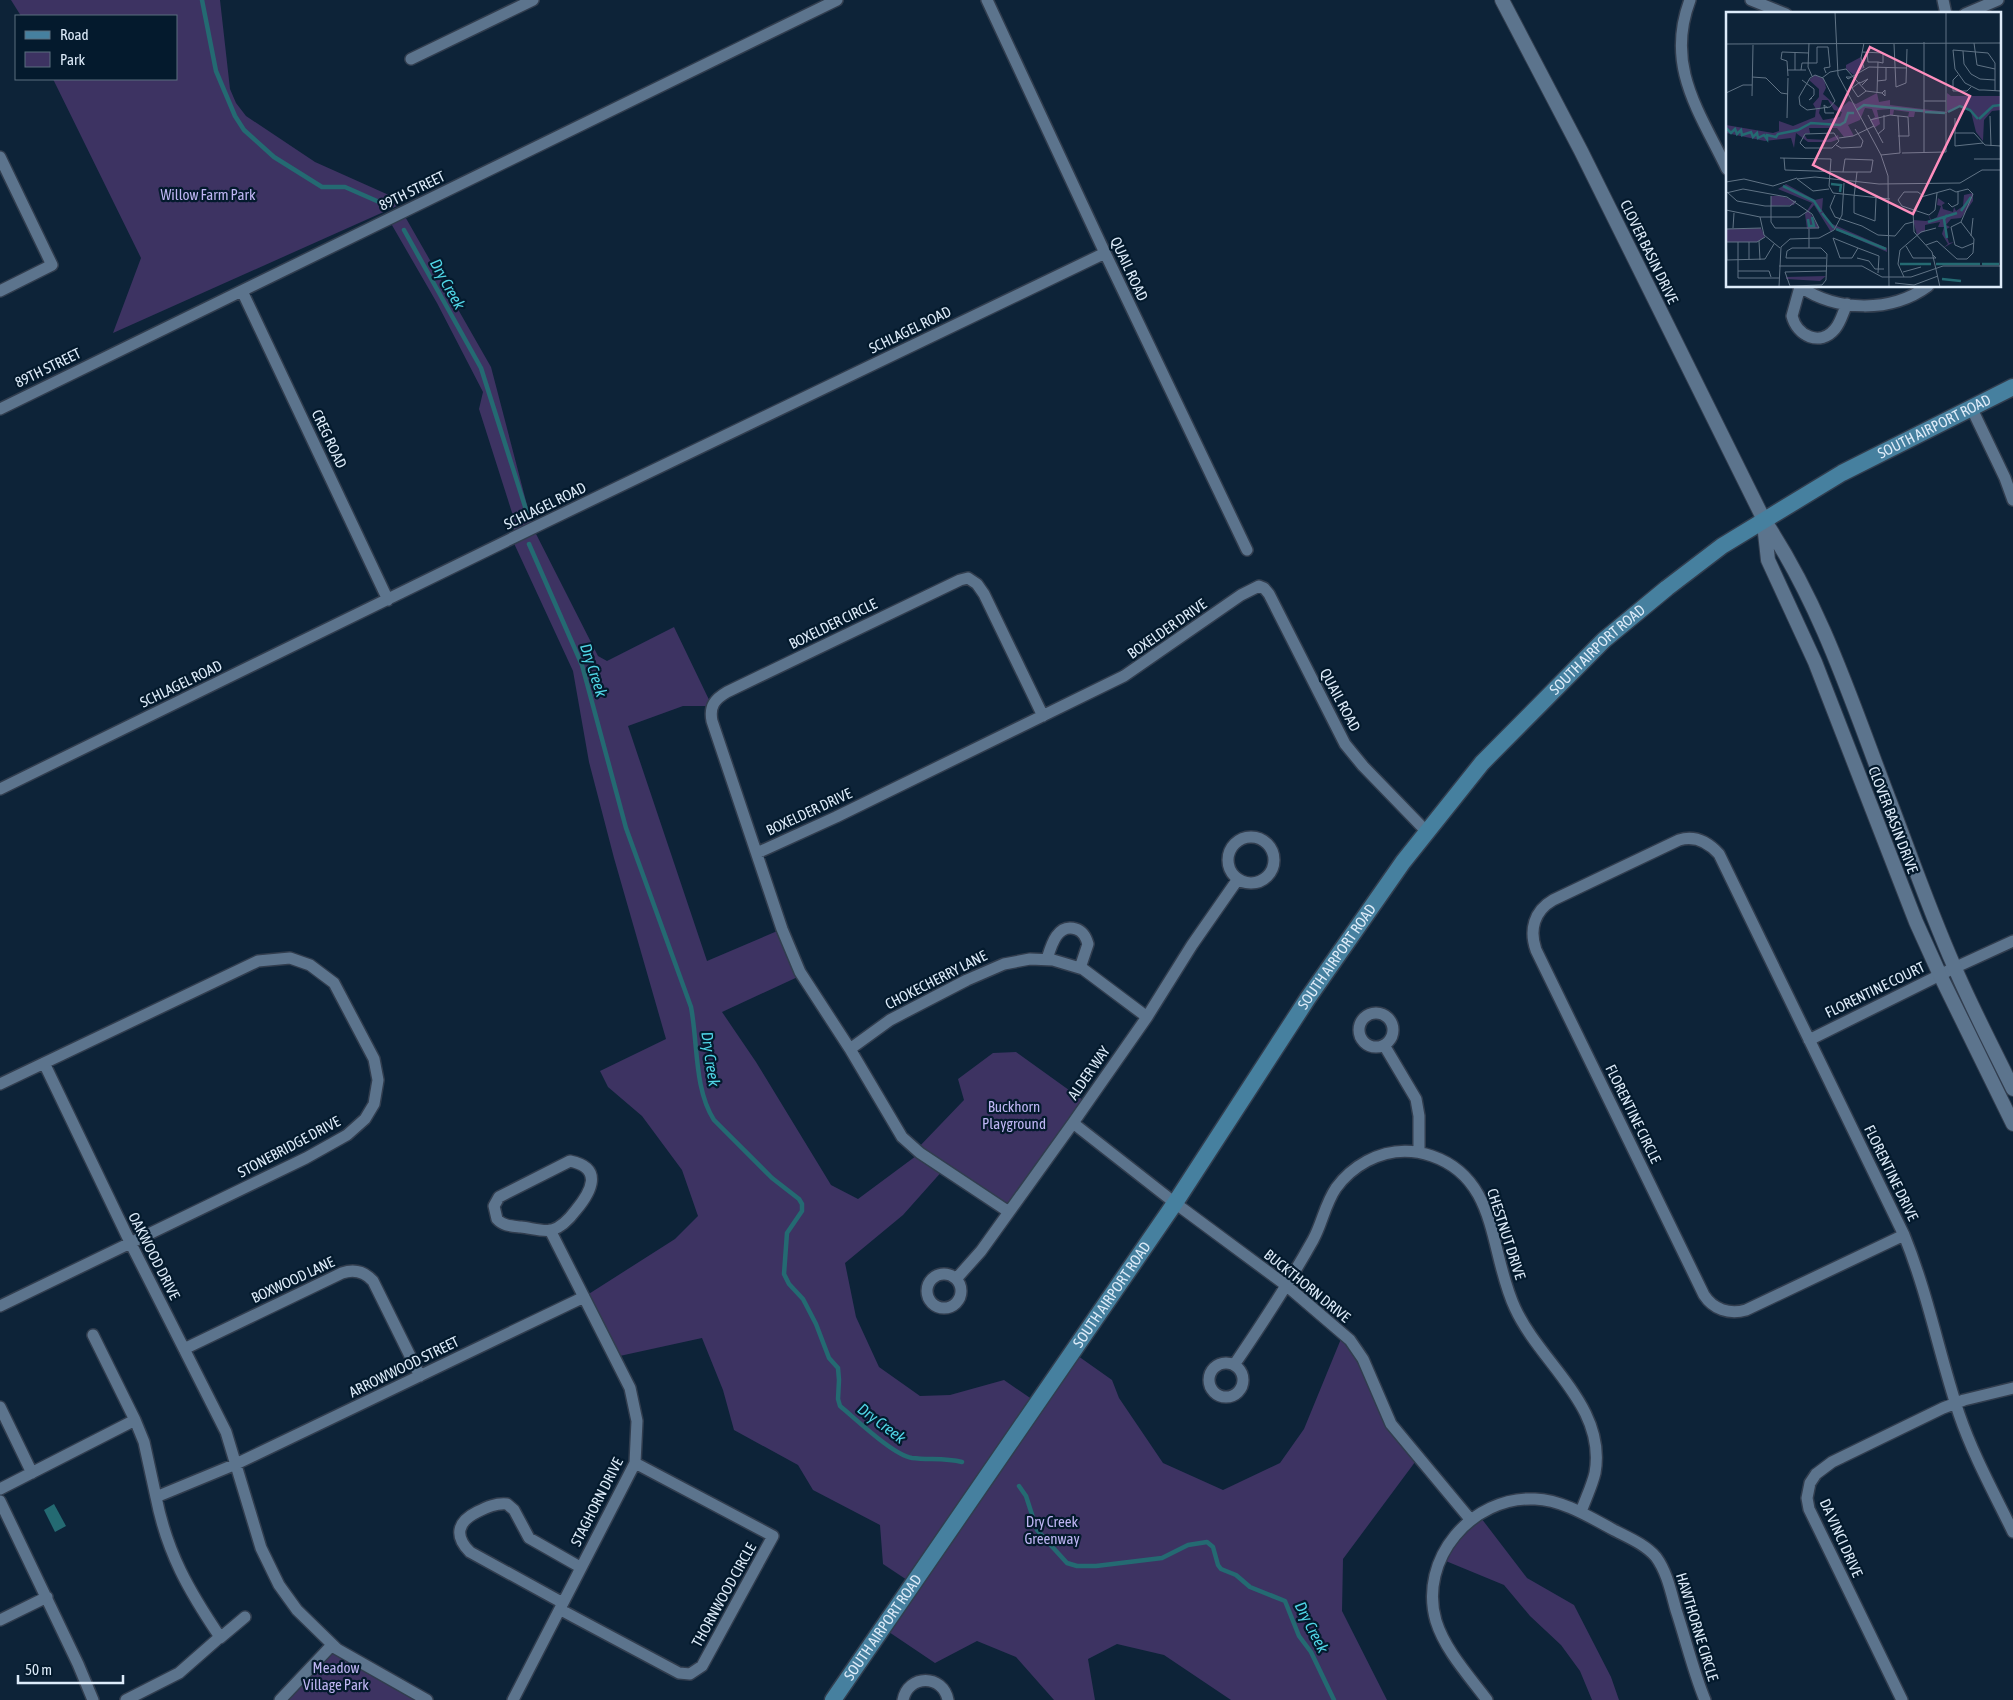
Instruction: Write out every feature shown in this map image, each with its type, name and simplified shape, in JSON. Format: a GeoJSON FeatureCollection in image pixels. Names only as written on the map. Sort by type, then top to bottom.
{"type":"FeatureCollection","features":[{"type":"Feature","properties":{"kind":"main road","name":"SOUTH AIRPORT ROAD"},"geometry":{"type":"LineString","coordinates":[[833,1700],[1175,1203],[1308,998],[1426,831],[1489,756],[1604,640],[1722,546],[1842,473],[2013,387]]}},
{"type":"Feature","properties":{"kind":"street"},"geometry":{"type":"LineString","coordinates":[[411,59],[533,0]]}},
{"type":"Feature","properties":{"kind":"street","name":"89TH STREET"},"geometry":{"type":"LineString","coordinates":[[0,409],[837,0]]}},
{"type":"Feature","properties":{"kind":"street","name":"QUAIL ROAD"},"geometry":{"type":"LineString","coordinates":[[987,0],[1247,550]]}},
{"type":"Feature","properties":{"kind":"street","name":"CLOVER BASIN DRIVE"},"geometry":{"type":"LineString","coordinates":[[1502,0],[1581,151],[1764,520],[1796,574],[1836,656],[1954,968],[2013,1089]]}},
{"type":"Feature","properties":{"kind":"street"},"geometry":{"type":"LineString","coordinates":[[1690,0],[1681,37],[1684,75],[1726,167]]}},
{"type":"Feature","properties":{"kind":"street"},"geometry":{"type":"LineString","coordinates":[[1751,0],[1781,12]]}},
{"type":"Feature","properties":{"kind":"street"},"geometry":{"type":"LineString","coordinates":[[1970,12],[1998,0]]}},
{"type":"Feature","properties":{"kind":"street"},"geometry":{"type":"LineString","coordinates":[[0,157],[52,265],[0,291]]}},
{"type":"Feature","properties":{"kind":"street","name":"SCHLAGEL ROAD"},"geometry":{"type":"LineString","coordinates":[[0,789],[1105,252]]}},
{"type":"Feature","properties":{"kind":"street"},"geometry":{"type":"LineString","coordinates":[[1800,288],[1792,311],[1793,320],[1800,331],[1810,338],[1821,338],[1834,330],[1847,304]]}},
{"type":"Feature","properties":{"kind":"street"},"geometry":{"type":"LineString","coordinates":[[1802,288],[1825,299],[1847,304],[1870,306],[1893,304],[1913,296],[1925,288]]}},
{"type":"Feature","properties":{"kind":"street","name":"CREG ROAD"},"geometry":{"type":"LineString","coordinates":[[242,291],[388,600]]}},
{"type":"Feature","properties":{"kind":"street"},"geometry":{"type":"LineString","coordinates":[[1971,407],[2006,478],[2013,500]]}},
{"type":"Feature","properties":{"kind":"street","name":"CLOVER BASIN DRIVE"},"geometry":{"type":"LineString","coordinates":[[1764,520],[1768,560],[1815,662],[1898,876],[1940,975],[2013,1124]]}},
{"type":"Feature","properties":{"kind":"street","name":"BOXELDER CIRCLE"},"geometry":{"type":"LineString","coordinates":[[757,853],[712,718],[712,706],[715,700],[727,692],[956,582],[970,578],[980,588],[1043,716]]}},
{"type":"Feature","properties":{"kind":"street","name":"QUAIL ROAD"},"geometry":{"type":"LineString","coordinates":[[1241,595],[1259,586],[1268,592],[1345,744],[1363,766],[1426,831]]}},
{"type":"Feature","properties":{"kind":"street","name":"BOXELDER DRIVE"},"geometry":{"type":"LineString","coordinates":[[1009,1212],[920,1153],[907,1142],[894,1125],[850,1048],[798,968],[782,929],[757,853],[836,817],[1135,670],[1241,595]]}},
{"type":"Feature","properties":{"kind":"street"},"geometry":{"type":"LineString","coordinates":[[1250,837],[1264,841],[1272,849],[1274,856],[1271,871],[1267,877],[1257,882],[1246,882],[1238,879],[1231,870],[1229,863],[1230,852],[1234,845],[1239,840],[1250,837]]}},
{"type":"Feature","properties":{"kind":"street","name":"FLORENTINE CIRCLE"},"geometry":{"type":"LineString","coordinates":[[1706,844],[1693,838],[1675,842],[1553,900],[1538,913],[1532,933],[1536,950],[1704,1295],[1713,1305],[1722,1310],[1743,1312],[1904,1235]]}},
{"type":"Feature","properties":{"kind":"street","name":"FLORENTINE DRIVE"},"geometry":{"type":"LineString","coordinates":[[1706,844],[1717,852],[1727,869],[1904,1235],[1923,1286],[1956,1403],[1974,1450],[2013,1532]]}},
{"type":"Feature","properties":{"kind":"street","name":"ALDER WAY"},"geometry":{"type":"LineString","coordinates":[[956,1278],[981,1251],[1073,1123],[1147,1017],[1192,945],[1238,879]]}},
{"type":"Feature","properties":{"kind":"street"},"geometry":{"type":"LineString","coordinates":[[1047,960],[1058,933],[1064,929],[1074,929],[1082,933],[1088,944],[1080,968]]}},
{"type":"Feature","properties":{"kind":"street","name":"FLORENTINE COURT"},"geometry":{"type":"LineString","coordinates":[[1810,1040],[1954,968],[2013,941]]}},
{"type":"Feature","properties":{"kind":"street","name":"STONEBRIDGE DRIVE"},"geometry":{"type":"LineString","coordinates":[[0,1084],[258,961],[290,958],[310,965],[334,983],[374,1059],[378,1080],[374,1104],[365,1119],[347,1134],[306,1158],[0,1306]]}},
{"type":"Feature","properties":{"kind":"street","name":"CHOKECHERRY LANE"},"geometry":{"type":"LineString","coordinates":[[850,1048],[890,1020],[995,967],[1020,960],[1047,960],[1080,968],[1147,1017]]}},
{"type":"Feature","properties":{"kind":"street"},"geometry":{"type":"LineString","coordinates":[[1384,1045],[1416,1099],[1419,1116],[1419,1151]]}},
{"type":"Feature","properties":{"kind":"street","name":"OAKWOOD DRIVE"},"geometry":{"type":"LineString","coordinates":[[44,1063],[130,1242],[226,1432],[261,1548],[276,1580],[294,1607],[332,1645],[428,1700]]}},
{"type":"Feature","properties":{"kind":"street","name":"BUCKTHORN DRIVE"},"geometry":{"type":"LineString","coordinates":[[1073,1123],[1175,1203],[1287,1286],[1355,1346],[1366,1366],[1391,1424],[1470,1519]]}},
{"type":"Feature","properties":{"kind":"street","name":"CHESTNUT DRIVE"},"geometry":{"type":"LineString","coordinates":[[1234,1365],[1287,1286],[1320,1228],[1333,1194],[1348,1174],[1366,1162],[1386,1153],[1403,1150],[1419,1151],[1452,1164],[1472,1183],[1483,1204],[1514,1307],[1526,1328],[1584,1409],[1591,1424],[1596,1445],[1596,1461],[1594,1475],[1581,1512]]}},
{"type":"Feature","properties":{"kind":"street"},"geometry":{"type":"LineString","coordinates":[[570,1161],[578,1163],[591,1176],[591,1189],[583,1202],[564,1223],[550,1230],[502,1224],[496,1217],[495,1201],[514,1188],[562,1164],[570,1161]]}},
{"type":"Feature","properties":{"kind":"street","name":"STAGHORN DRIVE"},"geometry":{"type":"LineString","coordinates":[[513,1700],[635,1463],[637,1421],[630,1388],[550,1230]]}},
{"type":"Feature","properties":{"kind":"street","name":"BOXWOOD LANE"},"geometry":{"type":"LineString","coordinates":[[184,1349],[342,1273],[354,1270],[365,1274],[373,1281],[420,1376]]}},
{"type":"Feature","properties":{"kind":"street","name":"ARROWWOOD STREET"},"geometry":{"type":"LineString","coordinates":[[236,1464],[584,1297]]}},
{"type":"Feature","properties":{"kind":"street"},"geometry":{"type":"LineString","coordinates":[[93,1334],[144,1442],[162,1525],[171,1551],[190,1591],[220,1638]]}},
{"type":"Feature","properties":{"kind":"street","name":"DA VINCI DRIVE"},"geometry":{"type":"LineString","coordinates":[[1902,1700],[1809,1509],[1808,1491],[1814,1476],[1832,1462],[1889,1433],[1956,1403],[2013,1388]]}},
{"type":"Feature","properties":{"kind":"street"},"geometry":{"type":"LineString","coordinates":[[0,1407],[32,1472]]}},
{"type":"Feature","properties":{"kind":"street"},"geometry":{"type":"LineString","coordinates":[[0,1489],[135,1420]]}},
{"type":"Feature","properties":{"kind":"street","name":"THORNWOOD CIRCLE"},"geometry":{"type":"LineString","coordinates":[[562,1607],[679,1673],[690,1674],[702,1666],[773,1536],[635,1463]]}},
{"type":"Feature","properties":{"kind":"street"},"geometry":{"type":"LineString","coordinates":[[156,1497],[236,1464]]}},
{"type":"Feature","properties":{"kind":"street","name":"HAWTHORNE CIRCLE"},"geometry":{"type":"LineString","coordinates":[[1487,1700],[1444,1639],[1436,1622],[1434,1586],[1441,1559],[1453,1538],[1470,1519],[1497,1505],[1524,1499],[1545,1500],[1581,1512],[1644,1546],[1660,1563],[1666,1576],[1705,1700]]}},
{"type":"Feature","properties":{"kind":"street"},"geometry":{"type":"LineString","coordinates":[[0,1501],[84,1676],[93,1700]]}},
{"type":"Feature","properties":{"kind":"street"},"geometry":{"type":"LineString","coordinates":[[562,1607],[470,1552],[461,1540],[462,1522],[467,1517],[488,1507],[500,1504],[508,1505],[514,1510],[530,1538],[580,1567]]}},
{"type":"Feature","properties":{"kind":"street"},"geometry":{"type":"LineString","coordinates":[[0,1620],[47,1597]]}},
{"type":"Feature","properties":{"kind":"street"},"geometry":{"type":"LineString","coordinates":[[126,1700],[179,1673],[245,1617]]}},
{"type":"Feature","properties":{"kind":"street"},"geometry":{"type":"LineString","coordinates":[[280,1700],[332,1645]]}},
{"type":"Feature","properties":{"kind":"street"},"geometry":{"type":"LineString","coordinates":[[903,1700],[910,1685],[925,1680],[939,1684],[948,1700]]}},
{"type":"Feature","properties":{"kind":"green space","name":"Willow Farm Park"},"geometry":{"type":"Polygon","coordinates":[[[11,0],[220,0],[230,89],[236,103],[246,116],[315,162],[391,196],[397,206],[113,333],[141,258],[53,80],[178,80],[178,15],[20,15],[11,0]]]}},
{"type":"Feature","properties":{"kind":"green space","name":"Dry Creek Greenway"},"geometry":{"type":"Polygon","coordinates":[[[403,213],[491,367],[533,528],[598,656],[607,661],[674,627],[712,706],[683,706],[628,726],[707,961],[782,929],[802,975],[722,1012],[756,1062],[831,1185],[858,1199],[920,1153],[916,1150],[964,1100],[958,1079],[993,1053],[1016,1052],[1087,1103],[1009,1212],[944,1169],[903,1215],[845,1263],[856,1317],[879,1367],[920,1396],[950,1395],[1004,1380],[1036,1402],[1071,1351],[1112,1380],[1119,1398],[1163,1463],[1223,1490],[1280,1463],[1304,1429],[1343,1334],[1350,1340],[1384,1410],[1418,1458],[1343,1559],[1342,1611],[1387,1700],[1231,1700],[1164,1655],[1117,1644],[1088,1659],[1095,1700],[1054,1700],[1016,1657],[977,1641],[935,1663],[883,1628],[913,1584],[883,1564],[880,1525],[813,1490],[798,1465],[734,1430],[723,1390],[702,1338],[615,1357],[584,1297],[675,1239],[698,1216],[682,1170],[642,1116],[608,1087],[600,1071],[666,1039],[614,858],[589,762],[573,671],[512,539],[515,522],[479,409],[483,392],[437,303],[389,220],[403,213]]]}},
{"type":"Feature","properties":{"kind":"green space"},"geometry":{"type":"Polygon","coordinates":[[[1478,1514],[1527,1578],[1574,1605],[1611,1677],[1619,1700],[1592,1700],[1580,1671],[1561,1645],[1530,1616],[1504,1585],[1441,1559],[1478,1514]]]}},
{"type":"Feature","properties":{"kind":"green space","name":"Meadow Village Park"},"geometry":{"type":"Polygon","coordinates":[[[332,1645],[427,1700],[280,1700],[332,1645]]]}},
{"type":"Feature","properties":{"kind":"shaded area"},"geometry":{"type":"Polygon","coordinates":[[[54,1504],[66,1526],[55,1532],[44,1510],[54,1504]]]}},
{"type":"Feature","properties":{"kind":"waterway","name":"Dry Creek"},"geometry":{"type":"LineString","coordinates":[[202,0],[216,71],[235,116],[244,130],[274,157],[322,187],[345,187],[386,205]]}},
{"type":"Feature","properties":{"kind":"waterway","name":"Dry Creek"},"geometry":{"type":"LineString","coordinates":[[404,230],[481,368],[529,519]]}},
{"type":"Feature","properties":{"kind":"waterway","name":"Dry Creek"},"geometry":{"type":"LineString","coordinates":[[529,544],[582,665],[626,828],[691,1007],[700,1080],[708,1108],[714,1120],[772,1178],[799,1199],[802,1204],[802,1211],[787,1233],[784,1274],[789,1284],[803,1299],[816,1324],[829,1358],[838,1368],[838,1399],[840,1406],[885,1444],[904,1455],[912,1458],[962,1462]]}},
{"type":"Feature","properties":{"kind":"waterway","name":"Dry Creek"},"geometry":{"type":"LineString","coordinates":[[1019,1486],[1026,1496],[1037,1530],[1067,1563],[1077,1566],[1096,1566],[1162,1558],[1188,1545],[1207,1542],[1213,1547],[1221,1569],[1236,1575],[1250,1587],[1285,1601],[1299,1636],[1311,1652],[1334,1700]]}},
{"type":"Feature","properties":{"kind":"park label","name":"Buckhorn Playground"},"geometry":{"type":"Point","coordinates":[1014,1116]}}]}
